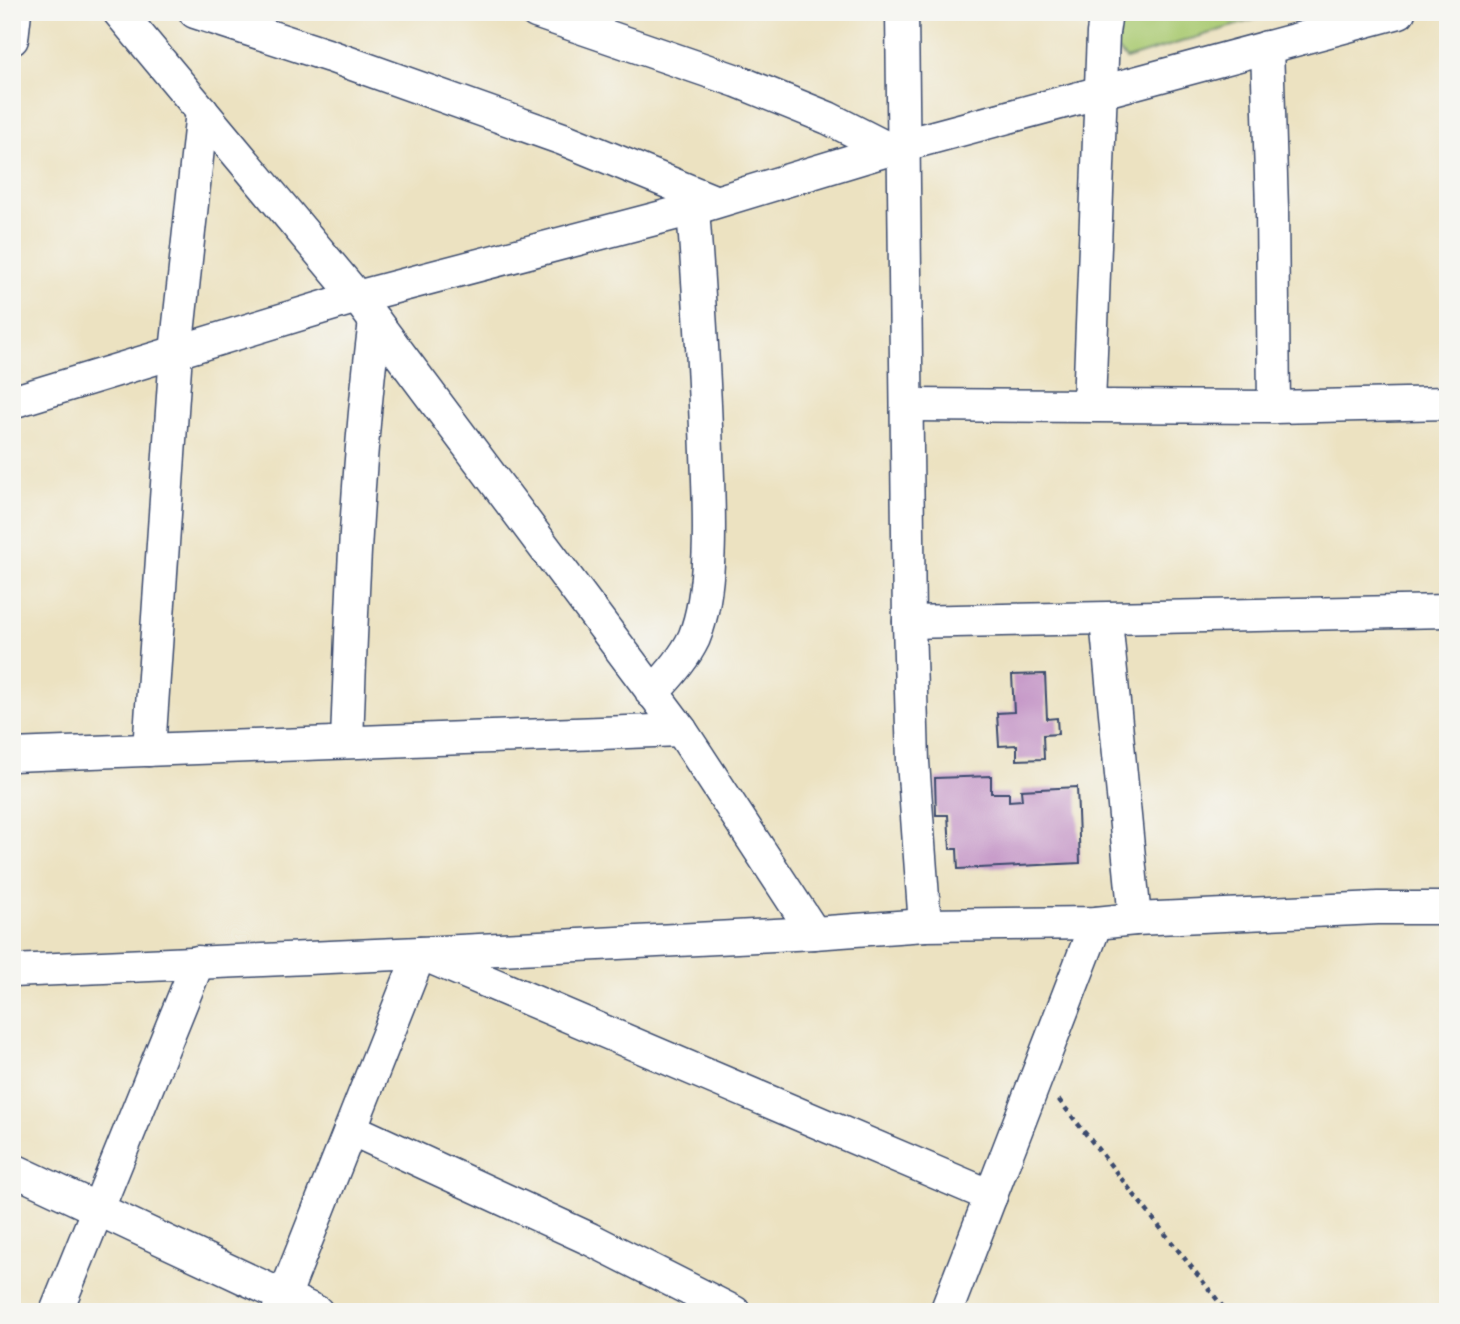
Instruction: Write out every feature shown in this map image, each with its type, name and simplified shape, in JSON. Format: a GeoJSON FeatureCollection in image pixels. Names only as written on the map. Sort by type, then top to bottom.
{"type":"FeatureCollection","features":[{"type":"Feature","properties":{"kind":"street"},"geometry":{"type":"LineString","coordinates":[[12,39],[15,12]]}},
{"type":"Feature","properties":{"kind":"street"},"geometry":{"type":"LineString","coordinates":[[119,12],[366,309],[681,730],[814,933]]}},
{"type":"Feature","properties":{"kind":"street"},"geometry":{"type":"LineString","coordinates":[[195,12],[330,56],[563,139],[703,205]]}},
{"type":"Feature","properties":{"kind":"street"},"geometry":{"type":"LineString","coordinates":[[536,12],[737,81],[897,147]]}},
{"type":"Feature","properties":{"kind":"street"},"geometry":{"type":"LineString","coordinates":[[902,12],[897,147],[909,405],[909,622],[913,762],[925,925]]}},
{"type":"Feature","properties":{"kind":"street"},"geometry":{"type":"LineString","coordinates":[[1089,405],[1106,12]]}},
{"type":"Feature","properties":{"kind":"street"},"geometry":{"type":"LineString","coordinates":[[12,402],[176,352],[366,309],[897,147],[1399,12]]}},
{"type":"Feature","properties":{"kind":"street"},"geometry":{"type":"LineString","coordinates":[[1267,47],[1274,407]]}},
{"type":"Feature","properties":{"kind":"street"},"geometry":{"type":"LineString","coordinates":[[149,750],[176,352],[202,111]]}},
{"type":"Feature","properties":{"kind":"street"},"geometry":{"type":"LineString","coordinates":[[653,693],[681,660],[694,637],[702,606],[707,566],[709,518],[703,205]]}},
{"type":"Feature","properties":{"kind":"street"},"geometry":{"type":"LineString","coordinates":[[347,742],[366,309]]}},
{"type":"Feature","properties":{"kind":"street"},"geometry":{"type":"LineString","coordinates":[[909,405],[1274,407],[1448,403]]}},
{"type":"Feature","properties":{"kind":"street"},"geometry":{"type":"LineString","coordinates":[[909,622],[1448,611]]}},
{"type":"Feature","properties":{"kind":"street"},"geometry":{"type":"LineString","coordinates":[[1106,620],[1135,919]]}},
{"type":"Feature","properties":{"kind":"street"},"geometry":{"type":"LineString","coordinates":[[12,755],[681,730]]}},
{"type":"Feature","properties":{"kind":"street"},"geometry":{"type":"LineString","coordinates":[[12,971],[420,953],[925,925],[1096,923],[1378,908],[1448,908]]}},
{"type":"Feature","properties":{"kind":"street"},"geometry":{"type":"LineString","coordinates":[[946,1312],[1096,923]]}},
{"type":"Feature","properties":{"kind":"street"},"geometry":{"type":"LineString","coordinates":[[281,1304],[420,953]]}},
{"type":"Feature","properties":{"kind":"street"},"geometry":{"type":"LineString","coordinates":[[420,953],[991,1196]]}},
{"type":"Feature","properties":{"kind":"street"},"geometry":{"type":"LineString","coordinates":[[56,1312],[198,962]]}},
{"type":"Feature","properties":{"kind":"street"},"geometry":{"type":"LineString","coordinates":[[351,1129],[590,1240],[734,1312]]}},
{"type":"Feature","properties":{"kind":"street"},"geometry":{"type":"LineString","coordinates":[[12,1169],[97,1207],[281,1304],[317,1312]]}},
{"type":"Feature","properties":{"kind":"path"},"geometry":{"type":"LineString","coordinates":[[1039,1075],[1227,1312]]}},
{"type":"Feature","properties":{"kind":"green space"},"geometry":{"type":"Polygon","coordinates":[[[1111,12],[1279,12],[1126,59],[1107,39],[1111,12]]]}},
{"type":"Feature","properties":{"kind":"building"},"geometry":{"type":"Polygon","coordinates":[[[1045,674],[1047,719],[1057,718],[1058,734],[1043,735],[1044,759],[1017,760],[1017,745],[999,746],[997,713],[1014,712],[1012,675],[1045,674]]]}},
{"type":"Feature","properties":{"kind":"building"},"geometry":{"type":"Polygon","coordinates":[[[991,776],[991,793],[1009,793],[1009,801],[1022,800],[1021,790],[1077,787],[1080,863],[958,869],[957,849],[950,849],[948,815],[936,815],[935,778],[991,776]]]}}]}
